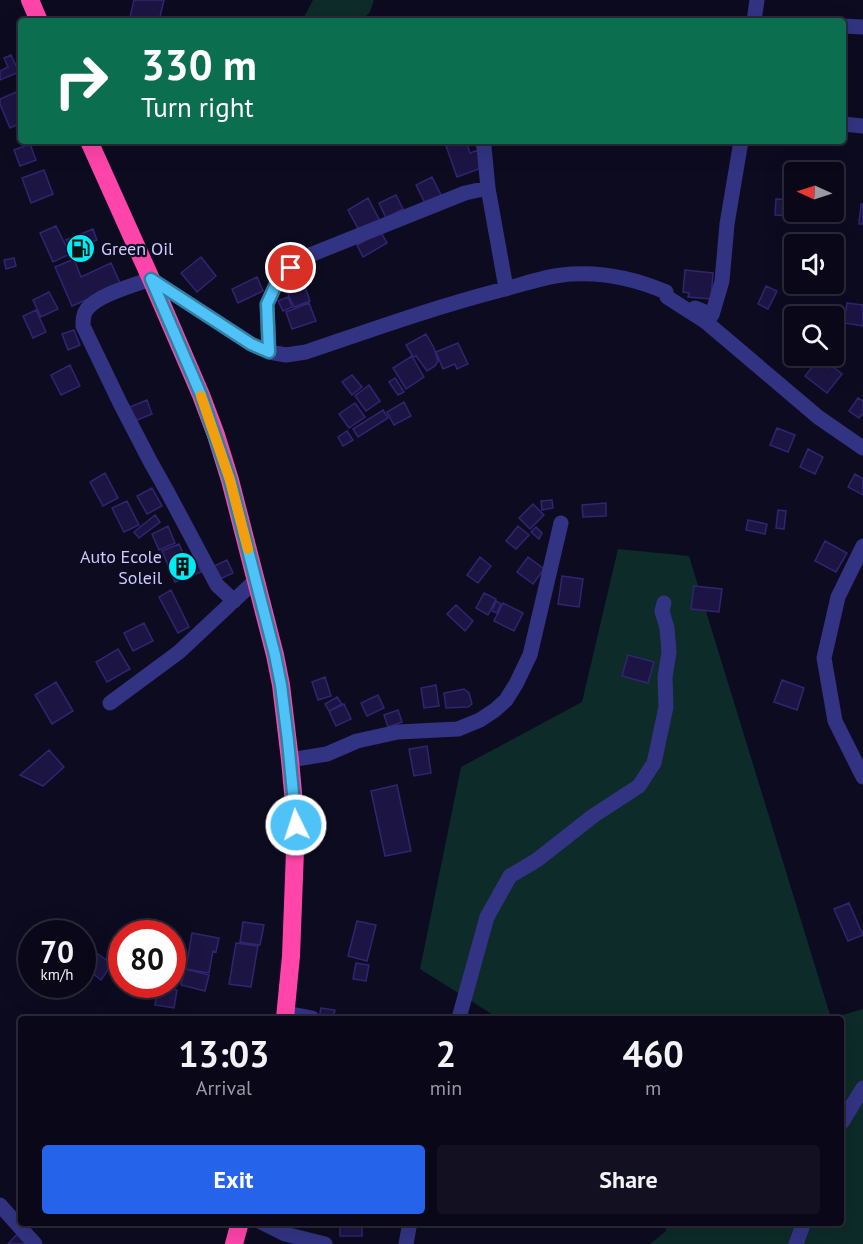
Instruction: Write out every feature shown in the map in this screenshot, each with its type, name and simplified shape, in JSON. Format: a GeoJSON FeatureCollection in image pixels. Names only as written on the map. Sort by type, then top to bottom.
{"type":"FeatureCollection","features":[{"type":"Feature","properties":{"kind":"highway"},"geometry":{"type":"LineString","coordinates":[[30,0],[38,18]]}},
{"type":"Feature","properties":{"kind":"highway"},"geometry":{"type":"LineString","coordinates":[[90,144],[151,279],[216,435],[230,480],[279,675],[296,825],[291,956],[286,1016]]}},
{"type":"Feature","properties":{"kind":"street"},"geometry":{"type":"LineString","coordinates":[[754,18],[757,0]]}},
{"type":"Feature","properties":{"kind":"street"},"geometry":{"type":"LineString","coordinates":[[846,26],[863,27]]}},
{"type":"Feature","properties":{"kind":"street"},"geometry":{"type":"LineString","coordinates":[[846,124],[863,126]]}},
{"type":"Feature","properties":{"kind":"street"},"geometry":{"type":"LineString","coordinates":[[483,144],[488,188],[506,288]]}},
{"type":"Feature","properties":{"kind":"street"},"geometry":{"type":"LineString","coordinates":[[667,297],[712,315],[722,281],[727,224],[740,144]]}},
{"type":"Feature","properties":{"kind":"street"},"geometry":{"type":"LineString","coordinates":[[269,352],[267,304],[278,280],[305,257],[465,193],[488,188]]}},
{"type":"Feature","properties":{"kind":"street"},"geometry":{"type":"LineString","coordinates":[[234,601],[217,585],[125,413],[83,326],[83,316],[97,299],[151,279],[251,344],[269,352],[286,355],[306,352],[455,302],[553,276],[596,274],[642,282],[666,292],[667,297],[706,322],[818,417],[863,448]]}},
{"type":"Feature","properties":{"kind":"street"},"geometry":{"type":"LineString","coordinates":[[290,760],[327,754],[357,741],[398,732],[458,729],[480,720],[495,710],[506,700],[530,655],[561,523]]}},
{"type":"Feature","properties":{"kind":"street"},"geometry":{"type":"LineString","coordinates":[[863,546],[838,597],[824,658],[835,721],[863,777]]}},
{"type":"Feature","properties":{"kind":"street"},"geometry":{"type":"LineString","coordinates":[[110,703],[179,652],[256,580]]}},
{"type":"Feature","properties":{"kind":"street"},"geometry":{"type":"LineString","coordinates":[[460,1016],[487,917],[510,876],[537,860],[593,816],[639,786],[654,763],[666,707],[669,652],[667,628],[662,611],[664,603]]}},
{"type":"Feature","properties":{"kind":"street"},"geometry":{"type":"LineString","coordinates":[[844,1119],[863,1088]]}},
{"type":"Feature","properties":{"kind":"street"},"geometry":{"type":"LineString","coordinates":[[0,1205],[18,1226]]}},
{"type":"Feature","properties":{"kind":"street"},"geometry":{"type":"LineString","coordinates":[[18,1226],[34,1244]]}},
{"type":"Feature","properties":{"kind":"street"},"geometry":{"type":"LineString","coordinates":[[269,1226],[285,1234],[325,1244]]}},
{"type":"Feature","properties":{"kind":"street"},"geometry":{"type":"LineString","coordinates":[[406,1244],[409,1226]]}},
{"type":"Feature","properties":{"kind":"street"},"geometry":{"type":"LineString","coordinates":[[796,1244],[803,1226]]}},
{"type":"Feature","properties":{"kind":"green space"},"geometry":{"type":"Polygon","coordinates":[[[313,0],[374,0],[370,12],[364,18],[304,18],[313,0]]]}},
{"type":"Feature","properties":{"kind":"green space"},"geometry":{"type":"Polygon","coordinates":[[[618,549],[689,556],[830,1016],[495,1016],[420,969],[461,767],[582,702],[618,549]]]}},
{"type":"Feature","properties":{"kind":"green space"},"geometry":{"type":"Polygon","coordinates":[[[863,1009],[863,1244],[650,1244],[666,1231],[665,1226],[844,1226],[844,1016],[839,1016],[863,1009]]]}},
{"type":"Feature","properties":{"kind":"building"},"geometry":{"type":"Polygon","coordinates":[[[134,0],[164,0],[160,18],[130,18],[134,0]]]}},
{"type":"Feature","properties":{"kind":"building"},"geometry":{"type":"Polygon","coordinates":[[[11,55],[18,72],[0,80],[0,71],[8,67],[4,58],[11,55]]]}},
{"type":"Feature","properties":{"kind":"building"},"geometry":{"type":"Polygon","coordinates":[[[18,91],[18,124],[10,128],[0,99],[18,91]]]}},
{"type":"Feature","properties":{"kind":"building"},"geometry":{"type":"Polygon","coordinates":[[[30,144],[36,160],[20,166],[14,150],[30,144]]]}},
{"type":"Feature","properties":{"kind":"building"},"geometry":{"type":"Polygon","coordinates":[[[467,144],[470,153],[478,150],[484,167],[457,177],[446,146],[467,144]]]}},
{"type":"Feature","properties":{"kind":"building"},"geometry":{"type":"Polygon","coordinates":[[[44,170],[53,194],[31,203],[22,178],[44,170]]]}},
{"type":"Feature","properties":{"kind":"building"},"geometry":{"type":"Polygon","coordinates":[[[432,177],[442,197],[426,205],[416,185],[432,177]]]}},
{"type":"Feature","properties":{"kind":"building"},"geometry":{"type":"Polygon","coordinates":[[[396,195],[403,209],[386,218],[379,203],[396,195]]]}},
{"type":"Feature","properties":{"kind":"building"},"geometry":{"type":"Polygon","coordinates":[[[368,198],[381,223],[361,234],[348,210],[368,198]]]}},
{"type":"Feature","properties":{"kind":"building"},"geometry":{"type":"Polygon","coordinates":[[[776,199],[784,199],[784,215],[775,215],[776,199]]]}},
{"type":"Feature","properties":{"kind":"building"},"geometry":{"type":"Polygon","coordinates":[[[861,204],[863,204],[863,224],[859,224],[861,204]]]}},
{"type":"Feature","properties":{"kind":"building"},"geometry":{"type":"Polygon","coordinates":[[[56,226],[70,254],[53,262],[40,233],[56,226]]]}},
{"type":"Feature","properties":{"kind":"building"},"geometry":{"type":"Polygon","coordinates":[[[93,229],[97,240],[71,251],[66,240],[93,229]]]}},
{"type":"Feature","properties":{"kind":"building"},"geometry":{"type":"Polygon","coordinates":[[[381,232],[387,243],[363,257],[357,245],[381,232]]]}},
{"type":"Feature","properties":{"kind":"building"},"geometry":{"type":"Polygon","coordinates":[[[201,257],[216,276],[197,292],[181,273],[201,257]]]}},
{"type":"Feature","properties":{"kind":"building"},"geometry":{"type":"Polygon","coordinates":[[[14,258],[16,266],[6,269],[4,260],[14,258]]]}},
{"type":"Feature","properties":{"kind":"building"},"geometry":{"type":"Polygon","coordinates":[[[74,259],[81,277],[111,263],[121,285],[72,306],[55,267],[74,259]]]}},
{"type":"Feature","properties":{"kind":"building"},"geometry":{"type":"Polygon","coordinates":[[[685,270],[713,273],[711,299],[688,297],[689,293],[683,292],[685,270]]]}},
{"type":"Feature","properties":{"kind":"building"},"geometry":{"type":"Polygon","coordinates":[[[257,277],[263,291],[238,303],[232,289],[257,277]]]}},
{"type":"Feature","properties":{"kind":"building"},"geometry":{"type":"Polygon","coordinates":[[[766,286],[777,291],[768,309],[758,304],[766,286]]]}},
{"type":"Feature","properties":{"kind":"building"},"geometry":{"type":"Polygon","coordinates":[[[305,287],[310,301],[294,307],[288,294],[305,287]]]}},
{"type":"Feature","properties":{"kind":"building"},"geometry":{"type":"Polygon","coordinates":[[[49,292],[58,309],[41,317],[33,300],[49,292]]]}},
{"type":"Feature","properties":{"kind":"building"},"geometry":{"type":"Polygon","coordinates":[[[288,297],[292,307],[283,311],[278,301],[288,297]]]}},
{"type":"Feature","properties":{"kind":"building"},"geometry":{"type":"Polygon","coordinates":[[[309,303],[316,321],[292,329],[286,312],[309,303]]]}},
{"type":"Feature","properties":{"kind":"building"},"geometry":{"type":"Polygon","coordinates":[[[847,303],[863,305],[863,326],[844,323],[847,303]]]}},
{"type":"Feature","properties":{"kind":"building"},"geometry":{"type":"Polygon","coordinates":[[[36,310],[46,332],[33,338],[23,316],[36,310]]]}},
{"type":"Feature","properties":{"kind":"building"},"geometry":{"type":"Polygon","coordinates":[[[74,330],[80,345],[68,350],[62,334],[74,330]]]}},
{"type":"Feature","properties":{"kind":"building"},"geometry":{"type":"Polygon","coordinates":[[[426,334],[438,361],[427,371],[416,356],[413,357],[406,345],[426,334]]]}},
{"type":"Feature","properties":{"kind":"building"},"geometry":{"type":"Polygon","coordinates":[[[458,343],[468,364],[457,369],[455,364],[443,369],[436,352],[458,343]]]}},
{"type":"Feature","properties":{"kind":"building"},"geometry":{"type":"Polygon","coordinates":[[[412,356],[424,377],[406,389],[393,368],[412,356]]]}},
{"type":"Feature","properties":{"kind":"building"},"geometry":{"type":"Polygon","coordinates":[[[70,365],[80,386],[61,395],[51,375],[70,365]]]}},
{"type":"Feature","properties":{"kind":"building"},"geometry":{"type":"Polygon","coordinates":[[[813,366],[827,368],[832,366],[842,374],[827,393],[805,376],[813,366]]]}},
{"type":"Feature","properties":{"kind":"building"},"geometry":{"type":"Polygon","coordinates":[[[352,375],[362,387],[352,395],[342,382],[352,375]]]}},
{"type":"Feature","properties":{"kind":"building"},"geometry":{"type":"Polygon","coordinates":[[[395,378],[404,392],[398,395],[389,382],[395,378]]]}},
{"type":"Feature","properties":{"kind":"building"},"geometry":{"type":"Polygon","coordinates":[[[369,385],[380,401],[366,411],[355,396],[369,385]]]}},
{"type":"Feature","properties":{"kind":"building"},"geometry":{"type":"Polygon","coordinates":[[[858,398],[863,401],[863,413],[859,418],[849,411],[858,398]]]}},
{"type":"Feature","properties":{"kind":"building"},"geometry":{"type":"Polygon","coordinates":[[[147,400],[152,414],[130,423],[125,409],[147,400]]]}},
{"type":"Feature","properties":{"kind":"building"},"geometry":{"type":"Polygon","coordinates":[[[404,402],[411,416],[394,425],[387,412],[404,402]]]}},
{"type":"Feature","properties":{"kind":"building"},"geometry":{"type":"Polygon","coordinates":[[[355,403],[365,417],[349,428],[339,414],[355,403]]]}},
{"type":"Feature","properties":{"kind":"building"},"geometry":{"type":"Polygon","coordinates":[[[383,410],[388,418],[358,437],[353,429],[383,410]]]}},
{"type":"Feature","properties":{"kind":"building"},"geometry":{"type":"Polygon","coordinates":[[[777,428],[795,435],[788,452],[770,445],[777,428]]]}},
{"type":"Feature","properties":{"kind":"building"},"geometry":{"type":"Polygon","coordinates":[[[347,431],[353,440],[343,446],[338,437],[347,431]]]}},
{"type":"Feature","properties":{"kind":"building"},"geometry":{"type":"Polygon","coordinates":[[[808,449],[823,457],[815,474],[800,467],[808,449]]]}},
{"type":"Feature","properties":{"kind":"building"},"geometry":{"type":"Polygon","coordinates":[[[105,473],[118,498],[103,506],[90,482],[105,473]]]}},
{"type":"Feature","properties":{"kind":"building"},"geometry":{"type":"Polygon","coordinates":[[[855,474],[863,479],[863,495],[848,487],[855,474]]]}},
{"type":"Feature","properties":{"kind":"building"},"geometry":{"type":"Polygon","coordinates":[[[152,488],[162,506],[147,514],[137,496],[152,488]]]}},
{"type":"Feature","properties":{"kind":"building"},"geometry":{"type":"Polygon","coordinates":[[[552,500],[553,508],[542,510],[541,501],[552,500]]]}},
{"type":"Feature","properties":{"kind":"building"},"geometry":{"type":"Polygon","coordinates":[[[127,501],[139,525],[124,532],[112,508],[127,501]]]}},
{"type":"Feature","properties":{"kind":"building"},"geometry":{"type":"Polygon","coordinates":[[[606,503],[606,516],[583,517],[582,505],[606,503]]]}},
{"type":"Feature","properties":{"kind":"building"},"geometry":{"type":"Polygon","coordinates":[[[533,504],[544,515],[530,529],[519,518],[533,504]]]}},
{"type":"Feature","properties":{"kind":"building"},"geometry":{"type":"Polygon","coordinates":[[[778,510],[786,511],[784,529],[776,528],[778,510]]]}},
{"type":"Feature","properties":{"kind":"building"},"geometry":{"type":"Polygon","coordinates":[[[155,515],[160,522],[139,538],[134,532],[155,515]]]}},
{"type":"Feature","properties":{"kind":"building"},"geometry":{"type":"Polygon","coordinates":[[[748,520],[767,524],[765,534],[746,530],[748,520]]]}},
{"type":"Feature","properties":{"kind":"building"},"geometry":{"type":"Polygon","coordinates":[[[168,526],[175,543],[159,550],[152,534],[168,526]]]}},
{"type":"Feature","properties":{"kind":"building"},"geometry":{"type":"Polygon","coordinates":[[[518,526],[529,535],[516,549],[506,541],[518,526]]]}},
{"type":"Feature","properties":{"kind":"building"},"geometry":{"type":"Polygon","coordinates":[[[536,527],[542,533],[539,539],[531,532],[536,527]]]}},
{"type":"Feature","properties":{"kind":"building"},"geometry":{"type":"Polygon","coordinates":[[[825,541],[847,553],[836,572],[815,561],[825,541]]]}},
{"type":"Feature","properties":{"kind":"building","name":"Auto Ecole Soleil"},"geometry":{"type":"Polygon","coordinates":[[[179,544],[186,560],[195,557],[201,572],[175,582],[162,551],[179,544]]]}},
{"type":"Feature","properties":{"kind":"building"},"geometry":{"type":"Polygon","coordinates":[[[480,557],[491,566],[478,583],[467,575],[480,557]]]}},
{"type":"Feature","properties":{"kind":"building"},"geometry":{"type":"Polygon","coordinates":[[[528,557],[544,569],[533,584],[517,572],[528,557]]]}},
{"type":"Feature","properties":{"kind":"building"},"geometry":{"type":"Polygon","coordinates":[[[227,560],[233,573],[220,579],[214,566],[227,560]]]}},
{"type":"Feature","properties":{"kind":"building"},"geometry":{"type":"Polygon","coordinates":[[[562,576],[583,579],[579,607],[558,604],[562,576]]]}},
{"type":"Feature","properties":{"kind":"building"},"geometry":{"type":"Polygon","coordinates":[[[694,586],[722,589],[719,612],[691,609],[694,586]]]}},
{"type":"Feature","properties":{"kind":"building"},"geometry":{"type":"Polygon","coordinates":[[[171,590],[189,627],[178,633],[159,597],[171,590]]]}},
{"type":"Feature","properties":{"kind":"building"},"geometry":{"type":"Polygon","coordinates":[[[484,593],[496,599],[488,615],[476,608],[484,593]]]}},
{"type":"Feature","properties":{"kind":"building"},"geometry":{"type":"Polygon","coordinates":[[[496,601],[501,604],[497,613],[492,611],[496,601]]]}},
{"type":"Feature","properties":{"kind":"building"},"geometry":{"type":"Polygon","coordinates":[[[503,603],[523,613],[514,631],[494,621],[503,603]]]}},
{"type":"Feature","properties":{"kind":"building"},"geometry":{"type":"Polygon","coordinates":[[[456,605],[473,621],[465,631],[447,614],[456,605]]]}},
{"type":"Feature","properties":{"kind":"building"},"geometry":{"type":"Polygon","coordinates":[[[144,623],[153,641],[133,651],[124,633],[144,623]]]}},
{"type":"Feature","properties":{"kind":"building"},"geometry":{"type":"Polygon","coordinates":[[[118,649],[130,669],[107,682],[96,662],[118,649]]]}},
{"type":"Feature","properties":{"kind":"building"},"geometry":{"type":"Polygon","coordinates":[[[628,655],[654,662],[648,683],[622,676],[628,655]]]}},
{"type":"Feature","properties":{"kind":"building"},"geometry":{"type":"Polygon","coordinates":[[[325,677],[331,696],[318,700],[312,682],[325,677]]]}},
{"type":"Feature","properties":{"kind":"building"},"geometry":{"type":"Polygon","coordinates":[[[782,680],[804,688],[797,710],[774,702],[782,680]]]}},
{"type":"Feature","properties":{"kind":"building"},"geometry":{"type":"Polygon","coordinates":[[[56,682],[73,711],[52,724],[35,695],[56,682]]]}},
{"type":"Feature","properties":{"kind":"building"},"geometry":{"type":"Polygon","coordinates":[[[436,685],[439,706],[424,708],[421,688],[436,685]]]}},
{"type":"Feature","properties":{"kind":"building"},"geometry":{"type":"Polygon","coordinates":[[[464,689],[469,693],[472,704],[468,707],[446,708],[444,693],[464,689]]]}},
{"type":"Feature","properties":{"kind":"building"},"geometry":{"type":"Polygon","coordinates":[[[378,695],[384,708],[367,716],[361,703],[378,695]]]}},
{"type":"Feature","properties":{"kind":"building"},"geometry":{"type":"Polygon","coordinates":[[[337,697],[342,704],[329,711],[325,704],[337,697]]]}},
{"type":"Feature","properties":{"kind":"building"},"geometry":{"type":"Polygon","coordinates":[[[344,704],[351,719],[336,726],[329,711],[344,704]]]}},
{"type":"Feature","properties":{"kind":"building"},"geometry":{"type":"Polygon","coordinates":[[[398,710],[402,722],[388,727],[384,715],[398,710]]]}},
{"type":"Feature","properties":{"kind":"building"},"geometry":{"type":"Polygon","coordinates":[[[427,746],[431,773],[414,776],[409,749],[427,746]]]}},
{"type":"Feature","properties":{"kind":"building"},"geometry":{"type":"Polygon","coordinates":[[[49,750],[64,767],[43,786],[20,775],[49,750]]]}},
{"type":"Feature","properties":{"kind":"building"},"geometry":{"type":"Polygon","coordinates":[[[397,785],[411,851],[385,856],[371,791],[397,785]]]}},
{"type":"Feature","properties":{"kind":"building"},"geometry":{"type":"Polygon","coordinates":[[[849,903],[863,935],[848,941],[834,909],[849,903]]]}},
{"type":"Feature","properties":{"kind":"building"},"geometry":{"type":"Polygon","coordinates":[[[357,921],[376,925],[367,961],[348,956],[357,921]]]}},
{"type":"Feature","properties":{"kind":"building"},"geometry":{"type":"Polygon","coordinates":[[[243,922],[264,925],[260,945],[240,942],[243,922]]]}},
{"type":"Feature","properties":{"kind":"building"},"geometry":{"type":"Polygon","coordinates":[[[192,933],[219,938],[216,952],[213,951],[209,973],[186,969],[192,933]]]}},
{"type":"Feature","properties":{"kind":"building"},"geometry":{"type":"Polygon","coordinates":[[[236,943],[258,946],[251,987],[229,984],[236,943]]]}},
{"type":"Feature","properties":{"kind":"building"},"geometry":{"type":"Polygon","coordinates":[[[98,954],[108,961],[108,970],[101,980],[96,976],[98,954]]]}},
{"type":"Feature","properties":{"kind":"building"},"geometry":{"type":"Polygon","coordinates":[[[356,963],[369,965],[366,981],[353,979],[356,963]]]}},
{"type":"Feature","properties":{"kind":"building"},"geometry":{"type":"Polygon","coordinates":[[[186,969],[209,975],[205,991],[186,986],[186,969]]]}},
{"type":"Feature","properties":{"kind":"building"},"geometry":{"type":"Polygon","coordinates":[[[156,998],[176,998],[174,1008],[155,1005],[156,998]]]}},
{"type":"Feature","properties":{"kind":"building"},"geometry":{"type":"Polygon","coordinates":[[[321,1008],[335,1010],[334,1016],[319,1016],[321,1008]]]}},
{"type":"Feature","properties":{"kind":"building"},"geometry":{"type":"Polygon","coordinates":[[[340,1226],[362,1226],[362,1236],[340,1236],[340,1226]]]}},
{"type":"Feature","properties":{"kind":"building"},"geometry":{"type":"Polygon","coordinates":[[[18,1233],[30,1244],[8,1244],[18,1233]]]}},
{"type":"Feature","properties":{"kind":"slow traffic"},"geometry":{"type":"LineString","coordinates":[[201,396],[230,480],[248,549]]}},
{"type":"Feature","properties":{"kind":"place","name":"Green Oil"},"geometry":{"type":"Point","coordinates":[80,248]}},
{"type":"Feature","properties":{"kind":"place","name":"Auto Ecole Soleil"},"geometry":{"type":"Point","coordinates":[183,566]}},
{"type":"Feature","properties":{"kind":"route"},"geometry":{"type":"LineString","coordinates":[[291,268],[278,280],[267,304],[269,352],[251,344],[151,279],[201,395],[230,480],[262,601],[281,685],[296,825]]}}]}
